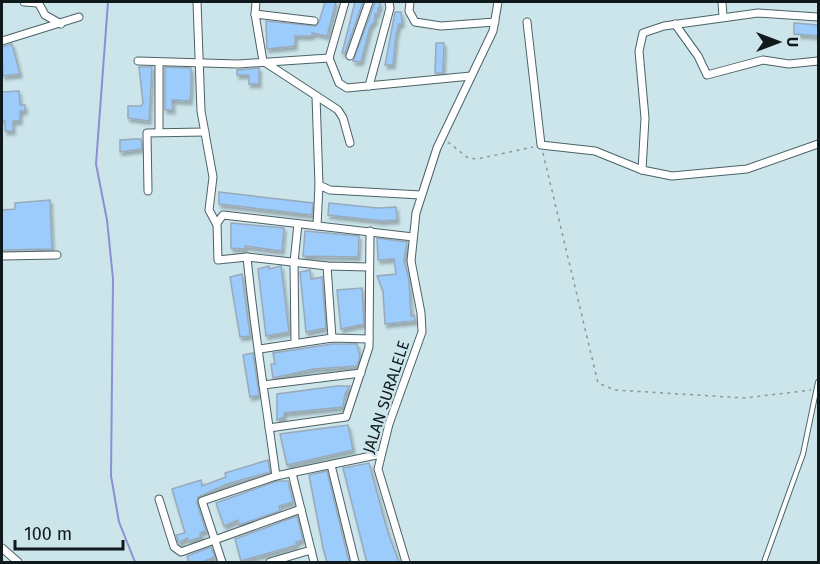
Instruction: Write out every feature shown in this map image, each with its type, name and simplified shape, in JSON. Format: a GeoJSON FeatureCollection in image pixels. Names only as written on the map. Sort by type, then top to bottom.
{"type":"FeatureCollection","features":[{"type":"Feature","properties":{"kind":"street"},"geometry":{"type":"LineString","coordinates":[[24,2],[38,2],[45,15],[61,24]]}},
{"type":"Feature","properties":{"kind":"street"},"geometry":{"type":"LineString","coordinates":[[196,2],[201,111],[213,177],[209,210],[216,223],[216,259],[247,257],[327,266],[369,267]]}},
{"type":"Feature","properties":{"kind":"street"},"geometry":{"type":"LineString","coordinates":[[256,2],[255,14],[263,61],[341,114],[350,144]]}},
{"type":"Feature","properties":{"kind":"street"},"geometry":{"type":"LineString","coordinates":[[345,2],[329,58],[339,83],[344,87],[471,76]]}},
{"type":"Feature","properties":{"kind":"street"},"geometry":{"type":"LineString","coordinates":[[350,56],[369,2]]}},
{"type":"Feature","properties":{"kind":"street"},"geometry":{"type":"LineString","coordinates":[[369,86],[390,8],[389,2]]}},
{"type":"Feature","properties":{"kind":"street"},"geometry":{"type":"LineString","coordinates":[[410,2],[409,11],[415,22],[441,26],[495,22]]}},
{"type":"Feature","properties":{"kind":"street","name":"JALAN SURALELE"},"geometry":{"type":"LineString","coordinates":[[406,562],[378,476],[381,454],[422,332],[421,313],[411,261],[413,237],[421,195],[442,138],[488,42],[495,22],[498,2]]}},
{"type":"Feature","properties":{"kind":"street"},"geometry":{"type":"LineString","coordinates":[[722,2],[723,17]]}},
{"type":"Feature","properties":{"kind":"street"},"geometry":{"type":"LineString","coordinates":[[642,170],[645,118],[639,51],[641,36],[646,31],[675,24],[758,13],[819,17]]}},
{"type":"Feature","properties":{"kind":"street"},"geometry":{"type":"LineString","coordinates":[[255,14],[314,21]]}},
{"type":"Feature","properties":{"kind":"street"},"geometry":{"type":"LineString","coordinates":[[2,41],[79,17]]}},
{"type":"Feature","properties":{"kind":"street"},"geometry":{"type":"LineString","coordinates":[[527,22],[541,145],[595,151],[642,170],[672,176],[732,172],[758,166],[819,144]]}},
{"type":"Feature","properties":{"kind":"street"},"geometry":{"type":"LineString","coordinates":[[675,24],[698,56],[702,70],[707,75],[763,60],[789,64],[819,61]]}},
{"type":"Feature","properties":{"kind":"street"},"geometry":{"type":"LineString","coordinates":[[138,61],[159,63],[200,61],[238,64],[329,58]]}},
{"type":"Feature","properties":{"kind":"street"},"geometry":{"type":"LineString","coordinates":[[159,63],[159,132]]}},
{"type":"Feature","properties":{"kind":"street"},"geometry":{"type":"LineString","coordinates":[[316,96],[319,185],[317,226]]}},
{"type":"Feature","properties":{"kind":"street"},"geometry":{"type":"LineString","coordinates":[[148,191],[147,136],[151,132],[205,132]]}},
{"type":"Feature","properties":{"kind":"street"},"geometry":{"type":"LineString","coordinates":[[319,185],[330,190],[421,195]]}},
{"type":"Feature","properties":{"kind":"street"},"geometry":{"type":"LineString","coordinates":[[216,223],[223,215],[413,237]]}},
{"type":"Feature","properties":{"kind":"street"},"geometry":{"type":"LineString","coordinates":[[295,341],[294,262],[297,224]]}},
{"type":"Feature","properties":{"kind":"street"},"geometry":{"type":"LineString","coordinates":[[269,428],[346,417],[367,357],[370,231]]}},
{"type":"Feature","properties":{"kind":"street"},"geometry":{"type":"LineString","coordinates":[[2,256],[57,255]]}},
{"type":"Feature","properties":{"kind":"street"},"geometry":{"type":"LineString","coordinates":[[247,257],[253,318],[260,349],[276,477]]}},
{"type":"Feature","properties":{"kind":"street"},"geometry":{"type":"LineString","coordinates":[[327,266],[332,338]]}},
{"type":"Feature","properties":{"kind":"street"},"geometry":{"type":"LineString","coordinates":[[260,349],[295,341],[332,338],[369,339]]}},
{"type":"Feature","properties":{"kind":"street"},"geometry":{"type":"LineString","coordinates":[[263,386],[361,373]]}},
{"type":"Feature","properties":{"kind":"street"},"geometry":{"type":"LineString","coordinates":[[222,562],[202,501],[276,477],[381,454]]}},
{"type":"Feature","properties":{"kind":"street"},"geometry":{"type":"LineString","coordinates":[[331,465],[355,562]]}},
{"type":"Feature","properties":{"kind":"street"},"geometry":{"type":"LineString","coordinates":[[292,473],[314,562]]}},
{"type":"Feature","properties":{"kind":"street"},"geometry":{"type":"LineString","coordinates":[[159,499],[177,551],[181,552],[301,509]]}},
{"type":"Feature","properties":{"kind":"street"},"geometry":{"type":"LineString","coordinates":[[2,548],[18,562]]}},
{"type":"Feature","properties":{"kind":"street"},"geometry":{"type":"LineString","coordinates":[[270,562],[311,550]]}},
{"type":"Feature","properties":{"kind":"lane"},"geometry":{"type":"LineString","coordinates":[[764,562],[804,454],[819,382]]}},
{"type":"Feature","properties":{"kind":"path"},"geometry":{"type":"LineString","coordinates":[[442,138],[468,158],[477,159],[541,145],[598,383],[615,390],[745,399],[817,389]]}},
{"type":"Feature","properties":{"kind":"building"},"geometry":{"type":"Polygon","coordinates":[[[325,2],[336,2],[327,36],[312,33],[312,36],[295,36],[295,46],[267,49],[266,21],[316,26],[325,2]]]}},
{"type":"Feature","properties":{"kind":"building"},"geometry":{"type":"Polygon","coordinates":[[[355,2],[363,2],[345,53],[342,53],[355,2]]]}},
{"type":"Feature","properties":{"kind":"building"},"geometry":{"type":"Polygon","coordinates":[[[375,2],[380,2],[380,8],[370,27],[361,62],[353,61],[375,2]]]}},
{"type":"Feature","properties":{"kind":"building"},"geometry":{"type":"Polygon","coordinates":[[[395,12],[401,12],[402,24],[399,24],[396,35],[393,65],[385,65],[395,12]]]}},
{"type":"Feature","properties":{"kind":"building"},"geometry":{"type":"Polygon","coordinates":[[[794,23],[818,25],[818,36],[794,34],[794,23]]]}},
{"type":"Feature","properties":{"kind":"building"},"geometry":{"type":"Polygon","coordinates":[[[436,43],[444,43],[443,73],[435,73],[436,43]]]}},
{"type":"Feature","properties":{"kind":"building"},"geometry":{"type":"Polygon","coordinates":[[[12,44],[20,74],[3,76],[2,47],[12,44]]]}},
{"type":"Feature","properties":{"kind":"building"},"geometry":{"type":"Polygon","coordinates":[[[139,67],[152,67],[149,121],[128,118],[128,106],[141,106],[143,103],[139,67]]]}},
{"type":"Feature","properties":{"kind":"building"},"geometry":{"type":"Polygon","coordinates":[[[165,67],[191,68],[190,101],[172,100],[173,110],[165,110],[165,67]]]}},
{"type":"Feature","properties":{"kind":"building"},"geometry":{"type":"Polygon","coordinates":[[[259,68],[259,84],[249,84],[249,75],[237,75],[237,70],[259,68]]]}},
{"type":"Feature","properties":{"kind":"building"},"geometry":{"type":"Polygon","coordinates":[[[19,91],[20,105],[25,105],[25,111],[20,111],[20,121],[13,121],[13,131],[5,131],[5,121],[2,121],[2,92],[19,91]]]}},
{"type":"Feature","properties":{"kind":"building"},"geometry":{"type":"Polygon","coordinates":[[[141,139],[142,149],[120,152],[120,140],[141,139]]]}},
{"type":"Feature","properties":{"kind":"building"},"geometry":{"type":"Polygon","coordinates":[[[219,192],[313,203],[312,215],[219,204],[219,192]]]}},
{"type":"Feature","properties":{"kind":"building"},"geometry":{"type":"Polygon","coordinates":[[[50,200],[52,249],[2,250],[2,210],[15,209],[15,203],[50,200]]]}},
{"type":"Feature","properties":{"kind":"building"},"geometry":{"type":"Polygon","coordinates":[[[329,203],[378,208],[396,207],[397,220],[382,221],[328,215],[329,203]]]}},
{"type":"Feature","properties":{"kind":"building"},"geometry":{"type":"Polygon","coordinates":[[[231,223],[284,228],[282,251],[245,246],[245,249],[231,248],[231,223]]]}},
{"type":"Feature","properties":{"kind":"building"},"geometry":{"type":"Polygon","coordinates":[[[305,231],[359,236],[358,257],[303,256],[305,231]]]}},
{"type":"Feature","properties":{"kind":"building"},"geometry":{"type":"Polygon","coordinates":[[[377,238],[407,242],[404,261],[409,279],[411,316],[414,315],[415,321],[385,324],[383,291],[377,276],[396,274],[394,259],[378,260],[377,238]]]}},
{"type":"Feature","properties":{"kind":"building"},"geometry":{"type":"Polygon","coordinates":[[[269,266],[269,269],[281,266],[289,332],[266,336],[258,269],[269,266]]]}},
{"type":"Feature","properties":{"kind":"building"},"geometry":{"type":"Polygon","coordinates":[[[310,270],[311,279],[322,277],[326,328],[306,332],[300,272],[310,270]]]}},
{"type":"Feature","properties":{"kind":"building"},"geometry":{"type":"Polygon","coordinates":[[[242,274],[250,336],[240,337],[230,277],[242,274]]]}},
{"type":"Feature","properties":{"kind":"building"},"geometry":{"type":"Polygon","coordinates":[[[362,288],[364,324],[341,329],[337,290],[362,288]]]}},
{"type":"Feature","properties":{"kind":"building"},"geometry":{"type":"Polygon","coordinates":[[[332,344],[357,344],[360,357],[357,366],[314,369],[273,378],[271,364],[275,364],[273,353],[332,344]]]}},
{"type":"Feature","properties":{"kind":"building"},"geometry":{"type":"Polygon","coordinates":[[[253,353],[259,395],[250,397],[243,355],[253,353]]]}},
{"type":"Feature","properties":{"kind":"building"},"geometry":{"type":"Polygon","coordinates":[[[350,386],[345,394],[343,407],[284,413],[284,417],[277,420],[277,394],[350,386]]]}},
{"type":"Feature","properties":{"kind":"building"},"geometry":{"type":"Polygon","coordinates":[[[348,425],[353,450],[287,465],[280,434],[348,425]]]}},
{"type":"Feature","properties":{"kind":"building"},"geometry":{"type":"Polygon","coordinates":[[[268,460],[270,472],[227,484],[198,497],[197,503],[206,531],[200,533],[201,537],[189,541],[187,538],[179,543],[176,535],[185,533],[172,489],[201,480],[202,486],[226,477],[225,473],[268,460]]]}},
{"type":"Feature","properties":{"kind":"building"},"geometry":{"type":"Polygon","coordinates":[[[369,463],[388,533],[399,562],[368,562],[366,559],[343,468],[369,463]]]}},
{"type":"Feature","properties":{"kind":"building"},"geometry":{"type":"Polygon","coordinates":[[[327,471],[349,562],[327,562],[323,548],[309,475],[327,471]]]}},
{"type":"Feature","properties":{"kind":"building"},"geometry":{"type":"Polygon","coordinates":[[[277,481],[288,481],[293,502],[279,506],[280,511],[239,525],[238,520],[224,526],[216,503],[277,481]]]}},
{"type":"Feature","properties":{"kind":"building"},"geometry":{"type":"Polygon","coordinates":[[[297,516],[303,540],[296,542],[297,545],[241,561],[235,539],[297,516]]]}},
{"type":"Feature","properties":{"kind":"building"},"geometry":{"type":"Polygon","coordinates":[[[211,547],[215,557],[202,562],[189,562],[187,556],[211,547]]]}},
{"type":"Feature","properties":{"kind":"waterway"},"geometry":{"type":"LineString","coordinates":[[108,2],[96,164],[107,220],[113,279],[111,476],[119,522],[135,562]]}}]}
